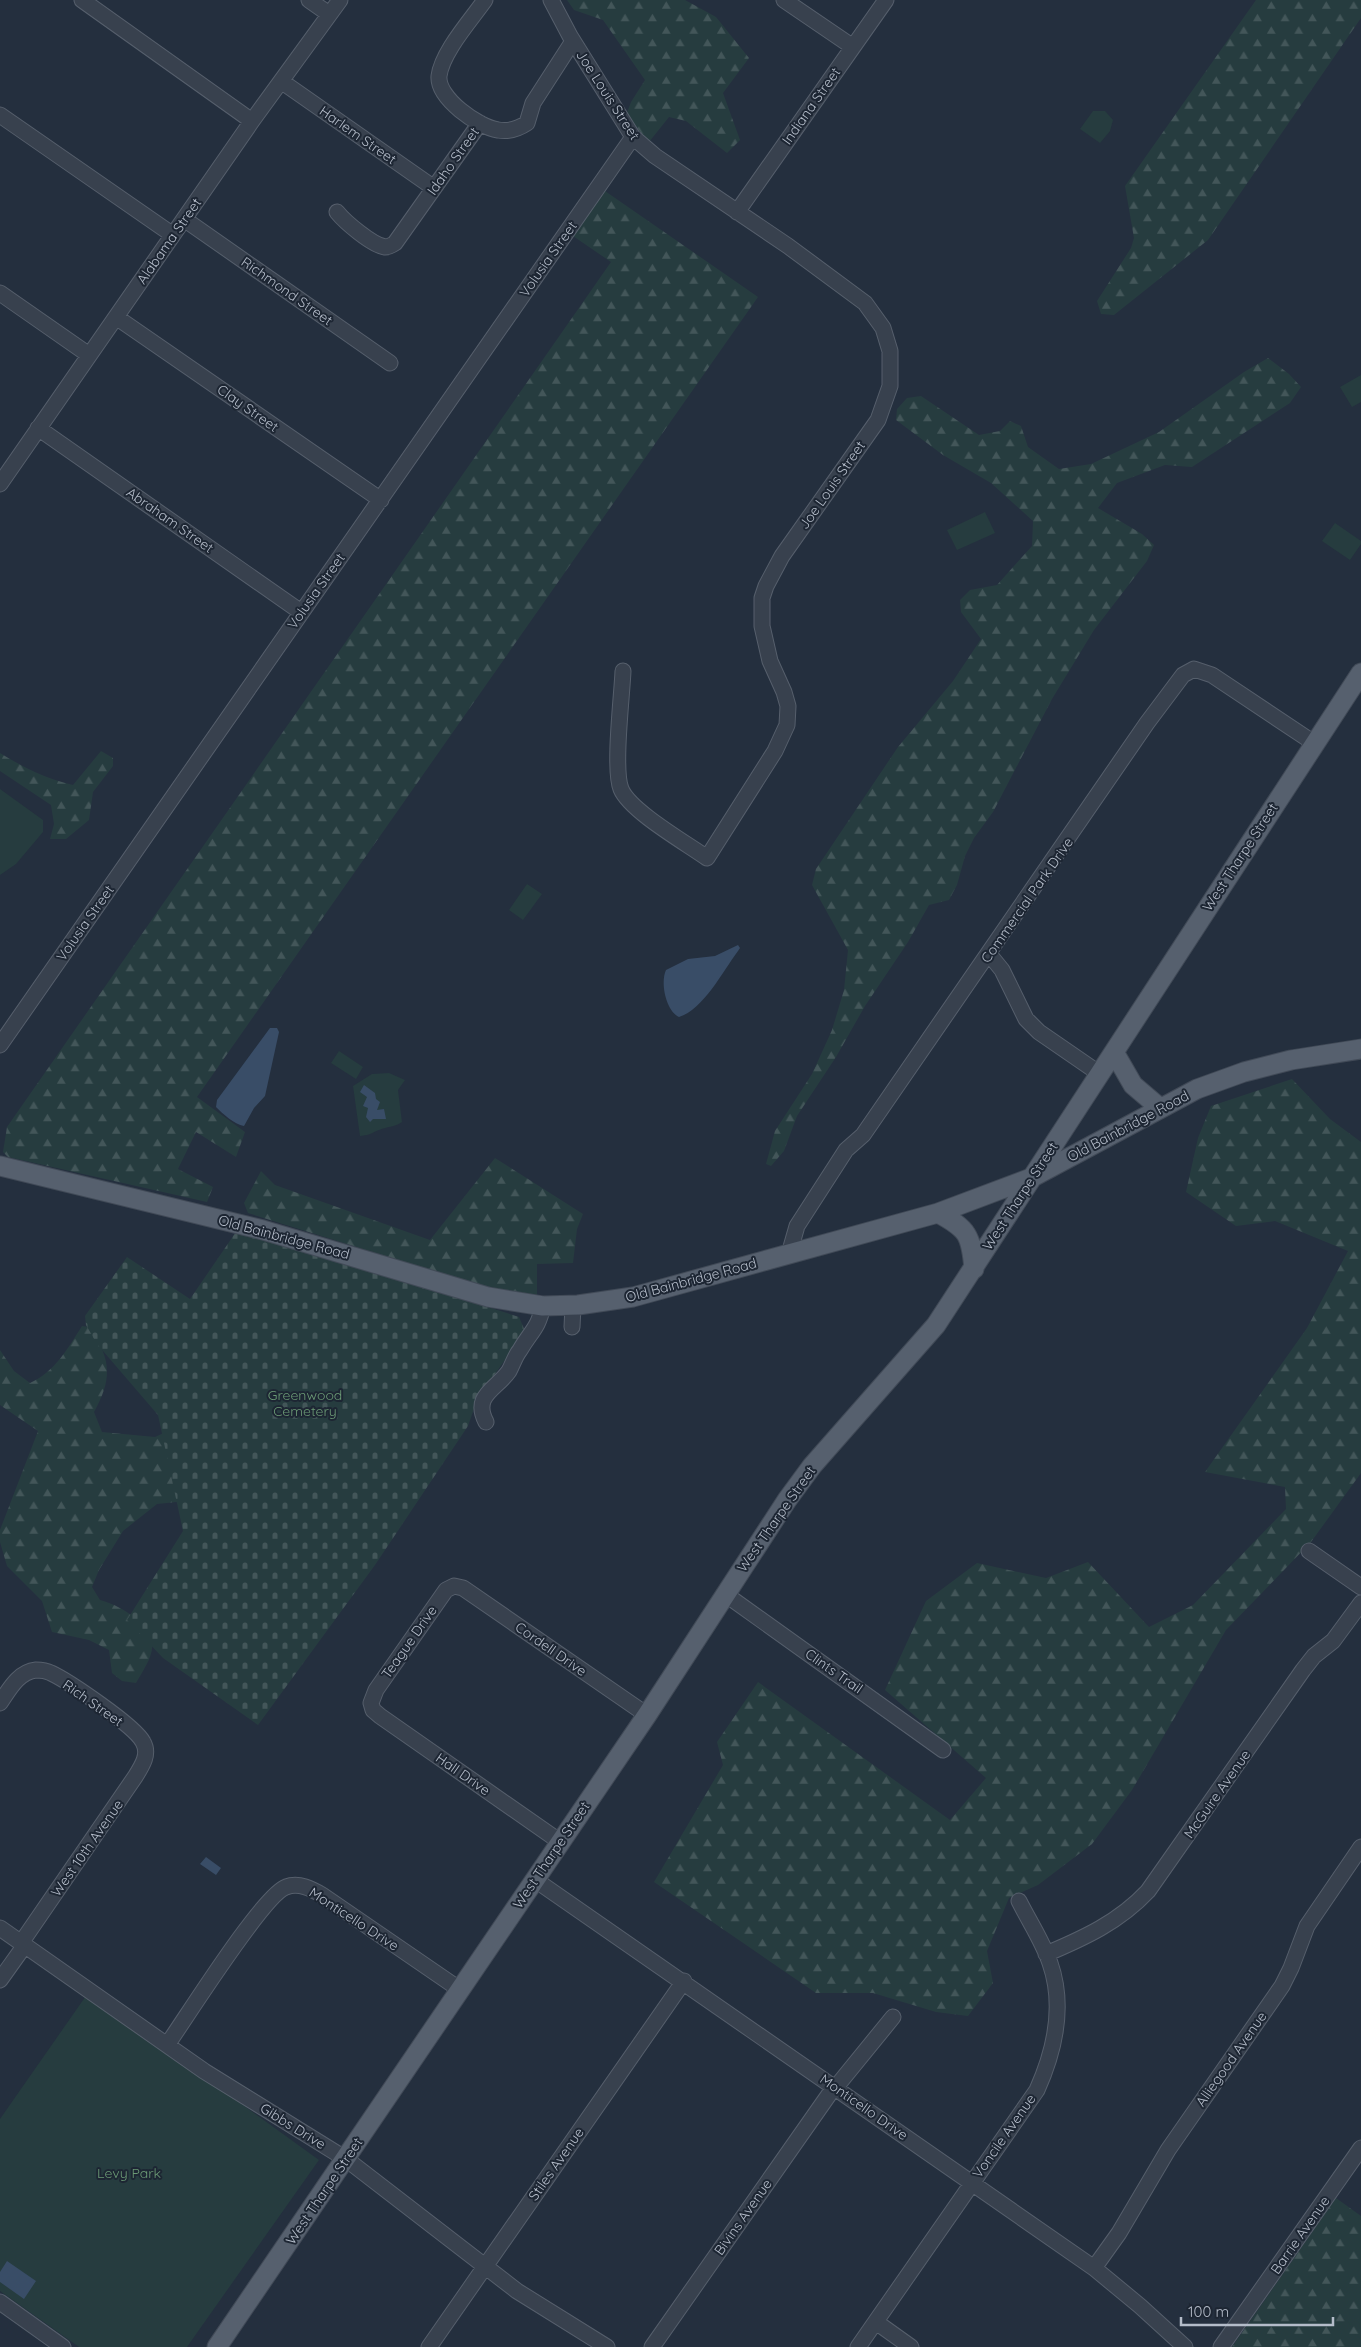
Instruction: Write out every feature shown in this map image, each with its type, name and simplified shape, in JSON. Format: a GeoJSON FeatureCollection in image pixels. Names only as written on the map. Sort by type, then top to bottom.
{"type":"FeatureCollection","features":[{"type":"Feature","properties":{"kind":"main road","name":"West Tharpe Street"},"geometry":{"type":"LineString","coordinates":[[217,2347],[646,1715],[787,1500],[812,1466],[912,1355],[936,1325],[1314,743],[1359,680]]}},
{"type":"Feature","properties":{"kind":"main road","name":"Old Bainbridge Road"},"geometry":{"type":"LineString","coordinates":[[0,1166],[263,1230],[488,1297],[543,1306],[572,1306],[601,1303],[633,1296],[938,1213],[1031,1178],[1197,1089],[1244,1072],[1291,1060],[1361,1049]]}},
{"type":"Feature","properties":{"kind":"main road"},"geometry":{"type":"LineString","coordinates":[[1114,1052],[1133,1085],[1160,1108]]}},
{"type":"Feature","properties":{"kind":"main road"},"geometry":{"type":"LineString","coordinates":[[938,1213],[963,1230],[972,1244],[974,1269]]}},
{"type":"Feature","properties":{"kind":"street"},"geometry":{"type":"LineString","coordinates":[[82,0],[252,121]]}},
{"type":"Feature","properties":{"kind":"street"},"geometry":{"type":"LineString","coordinates":[[309,0],[329,14]]}},
{"type":"Feature","properties":{"kind":"street","name":"Alabama Street"},"geometry":{"type":"LineString","coordinates":[[0,484],[252,121],[340,0]]}},
{"type":"Feature","properties":{"kind":"street","name":"Idaho Street"},"geometry":{"type":"LineString","coordinates":[[337,212],[344,222],[385,247],[396,243],[480,123],[451,102],[441,89],[439,77],[446,55],[485,0]]}},
{"type":"Feature","properties":{"kind":"street","name":"Joe Louis Street"},"geometry":{"type":"LineString","coordinates":[[551,0],[573,42],[633,137],[655,156],[788,246],[865,303],[876,315],[888,341],[892,377],[885,404],[878,420],[782,556],[766,586],[762,598],[762,626],[770,661],[788,706],[787,725],[775,751],[707,858],[637,809],[621,790],[618,768],[623,671]]}},
{"type":"Feature","properties":{"kind":"street"},"geometry":{"type":"LineString","coordinates":[[784,0],[852,47]]}},
{"type":"Feature","properties":{"kind":"street","name":"Indiana Street"},"geometry":{"type":"LineString","coordinates":[[737,212],[886,0]]}},
{"type":"Feature","properties":{"kind":"street"},"geometry":{"type":"LineString","coordinates":[[480,123],[498,130],[517,130],[527,123],[533,103],[573,42]]}},
{"type":"Feature","properties":{"kind":"street","name":"Harlem Street"},"geometry":{"type":"LineString","coordinates":[[281,81],[434,188]]}},
{"type":"Feature","properties":{"kind":"street"},"geometry":{"type":"LineString","coordinates":[[0,115],[173,235]]}},
{"type":"Feature","properties":{"kind":"street","name":"Volusia Street"},"geometry":{"type":"LineString","coordinates":[[0,1045],[633,137]]}},
{"type":"Feature","properties":{"kind":"street","name":"Richmond Street"},"geometry":{"type":"LineString","coordinates":[[184,219],[390,363]]}},
{"type":"Feature","properties":{"kind":"street"},"geometry":{"type":"LineString","coordinates":[[0,293],[89,355]]}},
{"type":"Feature","properties":{"kind":"street","name":"Clay Street"},"geometry":{"type":"LineString","coordinates":[[116,316],[381,500]]}},
{"type":"Feature","properties":{"kind":"street","name":"Abraham Street"},"geometry":{"type":"LineString","coordinates":[[38,428],[301,612]]}},
{"type":"Feature","properties":{"kind":"street","name":"Commercial Park Drive"},"geometry":{"type":"LineString","coordinates":[[789,1254],[797,1226],[846,1150],[863,1135],[1147,723],[1183,675],[1189,671],[1201,670],[1212,675],[1314,743]]}},
{"type":"Feature","properties":{"kind":"street"},"geometry":{"type":"LineString","coordinates":[[989,954],[1002,970],[1026,1019],[1039,1032],[1100,1074]]}},
{"type":"Feature","properties":{"kind":"street"},"geometry":{"type":"LineString","coordinates":[[486,1422],[482,1414],[482,1407],[487,1393],[508,1373],[518,1352],[536,1329],[543,1306]]}},
{"type":"Feature","properties":{"kind":"street"},"geometry":{"type":"LineString","coordinates":[[572,1306],[572,1327]]}},
{"type":"Feature","properties":{"kind":"street"},"geometry":{"type":"LineString","coordinates":[[1309,1551],[1361,1587]]}},
{"type":"Feature","properties":{"kind":"street","name":"Teague Drive"},"geometry":{"type":"LineString","coordinates":[[370,1703],[376,1690],[446,1590],[454,1586]]}},
{"type":"Feature","properties":{"kind":"street","name":"Cordell Drive"},"geometry":{"type":"LineString","coordinates":[[454,1586],[463,1588],[646,1715]]}},
{"type":"Feature","properties":{"kind":"street","name":"Clints Trail"},"geometry":{"type":"LineString","coordinates":[[725,1594],[942,1750]]}},
{"type":"Feature","properties":{"kind":"street","name":"McGuire Avenue"},"geometry":{"type":"LineString","coordinates":[[1046,1954],[1104,1927],[1135,1905],[1148,1891],[1303,1670],[1314,1656],[1333,1640],[1361,1603]]}},
{"type":"Feature","properties":{"kind":"street","name":"Rich Street"},"geometry":{"type":"LineString","coordinates":[[0,1703],[15,1681],[36,1670],[49,1672],[106,1710],[137,1734],[144,1743],[145,1750]]}},
{"type":"Feature","properties":{"kind":"street","name":"Hall Drive"},"geometry":{"type":"LineString","coordinates":[[370,1703],[373,1710],[380,1716],[560,1841]]}},
{"type":"Feature","properties":{"kind":"street","name":"West 10th Avenue"},"geometry":{"type":"LineString","coordinates":[[0,1980],[135,1777],[143,1764],[145,1750]]}},
{"type":"Feature","properties":{"kind":"street","name":"Alliegood Avenue"},"geometry":{"type":"LineString","coordinates":[[1094,2268],[1119,2233],[1168,2150],[1282,1986],[1307,1926],[1361,1847]]}},
{"type":"Feature","properties":{"kind":"street","name":"Monticello Drive"},"geometry":{"type":"LineString","coordinates":[[534,1879],[684,1981],[1094,2268],[1140,2306],[1184,2347]]}},
{"type":"Feature","properties":{"kind":"street","name":"Monticello Drive"},"geometry":{"type":"LineString","coordinates":[[168,2045],[255,1918],[272,1897],[287,1886],[303,1886],[322,1895],[459,1989]]}},
{"type":"Feature","properties":{"kind":"street","name":"Voncile Avenue"},"geometry":{"type":"LineString","coordinates":[[858,2347],[1037,2090],[1050,2062],[1056,2039],[1057,2001],[1050,1963],[1019,1901]]}},
{"type":"Feature","properties":{"kind":"street","name":"Gibbs Drive"},"geometry":{"type":"LineString","coordinates":[[0,1928],[204,2071],[346,2159],[532,2300],[607,2347]]}},
{"type":"Feature","properties":{"kind":"street","name":"Stiles Avenue"},"geometry":{"type":"LineString","coordinates":[[429,2347],[684,1981]]}},
{"type":"Feature","properties":{"kind":"street","name":"Bivins Avenue"},"geometry":{"type":"LineString","coordinates":[[652,2347],[835,2087],[893,2017]]}},
{"type":"Feature","properties":{"kind":"street","name":"Barrie Avenue"},"geometry":{"type":"LineString","coordinates":[[1221,2347],[1361,2148]]}},
{"type":"Feature","properties":{"kind":"street"},"geometry":{"type":"LineString","coordinates":[[0,2302],[63,2347]]}},
{"type":"Feature","properties":{"kind":"street"},"geometry":{"type":"LineString","coordinates":[[876,2322],[911,2347]]}},
{"type":"Feature","properties":{"kind":"green space"},"geometry":{"type":"Polygon","coordinates":[[[567,0],[685,0],[716,17],[749,58],[723,93],[740,140],[727,153],[686,121],[669,117],[649,142],[626,115],[631,102],[645,80],[603,20],[574,10],[567,0]]]}},
{"type":"Feature","properties":{"kind":"green space"},"geometry":{"type":"Polygon","coordinates":[[[1256,0],[1361,0],[1361,18],[1208,240],[1114,315],[1101,314],[1097,301],[1131,248],[1134,238],[1125,186],[1256,0]]]}},
{"type":"Feature","properties":{"kind":"green space"},"geometry":{"type":"Polygon","coordinates":[[[1093,111],[1105,111],[1113,120],[1110,131],[1100,143],[1080,129],[1093,111]]]}},
{"type":"Feature","properties":{"kind":"green space"},"geometry":{"type":"Polygon","coordinates":[[[605,191],[758,297],[197,1097],[245,1132],[236,1157],[196,1132],[178,1169],[213,1187],[207,1202],[8,1157],[3,1152],[7,1127],[611,262],[573,236],[605,191]]]}},
{"type":"Feature","properties":{"kind":"green space"},"geometry":{"type":"Polygon","coordinates":[[[1268,358],[1289,374],[1301,387],[1290,403],[1192,467],[1165,465],[1117,483],[1098,508],[1142,534],[1154,545],[1147,561],[1094,630],[1052,699],[993,812],[974,838],[965,856],[957,885],[949,900],[929,905],[908,942],[865,1006],[836,1057],[797,1116],[784,1151],[771,1166],[766,1164],[775,1131],[812,1074],[832,1030],[844,990],[848,950],[812,885],[816,869],[898,747],[953,681],[981,639],[961,612],[960,600],[970,590],[997,585],[1032,546],[1033,521],[991,483],[943,455],[896,420],[897,409],[907,398],[921,396],[979,435],[1000,431],[1010,421],[1021,426],[1028,447],[1059,469],[1091,464],[1159,432],[1244,372],[1268,358]]]}},
{"type":"Feature","properties":{"kind":"green space"},"geometry":{"type":"Polygon","coordinates":[[[1361,375],[1361,402],[1352,407],[1340,387],[1361,375]]]}},
{"type":"Feature","properties":{"kind":"green space"},"geometry":{"type":"Polygon","coordinates":[[[985,512],[995,533],[957,550],[947,530],[985,512]]]}},
{"type":"Feature","properties":{"kind":"green space"},"geometry":{"type":"Polygon","coordinates":[[[1335,523],[1361,541],[1361,544],[1350,560],[1322,541],[1335,523]]]}},
{"type":"Feature","properties":{"kind":"green space"},"geometry":{"type":"Polygon","coordinates":[[[101,751],[113,758],[113,766],[93,792],[89,820],[66,839],[50,839],[54,824],[51,805],[0,771],[0,753],[35,772],[73,785],[101,751]]]}},
{"type":"Feature","properties":{"kind":"green space"},"geometry":{"type":"Polygon","coordinates":[[[0,789],[43,820],[43,832],[16,864],[0,875],[0,789]]]}},
{"type":"Feature","properties":{"kind":"green space"},"geometry":{"type":"Polygon","coordinates":[[[527,884],[542,894],[523,920],[509,910],[527,884]]]}},
{"type":"Feature","properties":{"kind":"green space"},"geometry":{"type":"Polygon","coordinates":[[[339,1051],[363,1067],[356,1079],[331,1063],[339,1051]]]}},
{"type":"Feature","properties":{"kind":"green space"},"geometry":{"type":"Polygon","coordinates":[[[389,1073],[405,1080],[398,1090],[402,1122],[360,1136],[353,1086],[372,1074],[389,1073]]]}},
{"type":"Feature","properties":{"kind":"green space"},"geometry":{"type":"Polygon","coordinates":[[[1292,1079],[1330,1119],[1361,1142],[1361,1473],[1311,1542],[1226,1630],[1132,1790],[1092,1844],[1038,1885],[1009,1898],[987,1951],[993,1983],[968,2016],[936,2012],[873,1993],[816,1993],[654,1882],[723,1765],[717,1742],[758,1682],[950,1820],[986,1778],[885,1690],[926,1601],[977,1563],[1046,1578],[1088,1562],[1149,1627],[1193,1605],[1286,1509],[1285,1487],[1205,1472],[1307,1328],[1348,1251],[1275,1221],[1236,1226],[1186,1192],[1198,1138],[1211,1106],[1292,1079]]]}},
{"type":"Feature","properties":{"kind":"green space"},"geometry":{"type":"Polygon","coordinates":[[[495,1158],[583,1214],[577,1229],[573,1263],[537,1264],[537,1297],[491,1289],[248,1213],[244,1203],[261,1171],[275,1185],[430,1240],[495,1158]]]}},
{"type":"Feature","properties":{"kind":"green space","name":"Greenwood Cemetery"},"geometry":{"type":"Polygon","coordinates":[[[236,1232],[311,1250],[519,1317],[525,1331],[477,1400],[468,1426],[375,1565],[258,1725],[163,1658],[127,1620],[183,1531],[158,1415],[97,1344],[86,1325],[85,1316],[127,1257],[190,1299],[236,1232]]]}},
{"type":"Feature","properties":{"kind":"green space"},"geometry":{"type":"Polygon","coordinates":[[[82,1326],[89,1327],[96,1338],[102,1349],[107,1368],[104,1389],[94,1412],[102,1432],[155,1437],[168,1431],[186,1501],[157,1504],[123,1531],[99,1570],[92,1587],[100,1600],[124,1610],[146,1628],[150,1636],[152,1643],[151,1653],[136,1683],[122,1681],[112,1673],[109,1650],[89,1640],[52,1632],[42,1601],[7,1566],[0,1542],[0,1530],[38,1431],[0,1405],[0,1350],[14,1371],[30,1383],[47,1373],[54,1366],[82,1326]]]}},
{"type":"Feature","properties":{"kind":"green space","name":"Levy Park"},"geometry":{"type":"Polygon","coordinates":[[[88,1993],[319,2160],[187,2347],[79,2347],[0,2291],[0,2119],[88,1993]]]}},
{"type":"Feature","properties":{"kind":"green space"},"geometry":{"type":"Polygon","coordinates":[[[1336,2198],[1361,2216],[1361,2347],[1232,2347],[1336,2198]]]}},
{"type":"Feature","properties":{"kind":"water"},"geometry":{"type":"Polygon","coordinates":[[[738,945],[740,948],[719,979],[696,1007],[679,1017],[674,1014],[665,996],[664,976],[666,970],[688,959],[715,956],[738,945]]]}},
{"type":"Feature","properties":{"kind":"water"},"geometry":{"type":"Polygon","coordinates":[[[270,1028],[277,1028],[279,1032],[265,1096],[254,1108],[244,1126],[240,1125],[225,1116],[216,1107],[217,1100],[270,1028]]]}},
{"type":"Feature","properties":{"kind":"water"},"geometry":{"type":"Polygon","coordinates":[[[364,1085],[375,1093],[376,1099],[380,1102],[377,1110],[384,1109],[386,1119],[373,1119],[370,1122],[366,1117],[368,1108],[363,1106],[367,1097],[360,1092],[364,1085]]]}},
{"type":"Feature","properties":{"kind":"water"},"geometry":{"type":"Polygon","coordinates":[[[206,1857],[221,1868],[216,1875],[200,1864],[206,1857]]]}},
{"type":"Feature","properties":{"kind":"water"},"geometry":{"type":"Polygon","coordinates":[[[7,2261],[36,2281],[24,2299],[0,2282],[0,2272],[7,2261]]]}}]}
